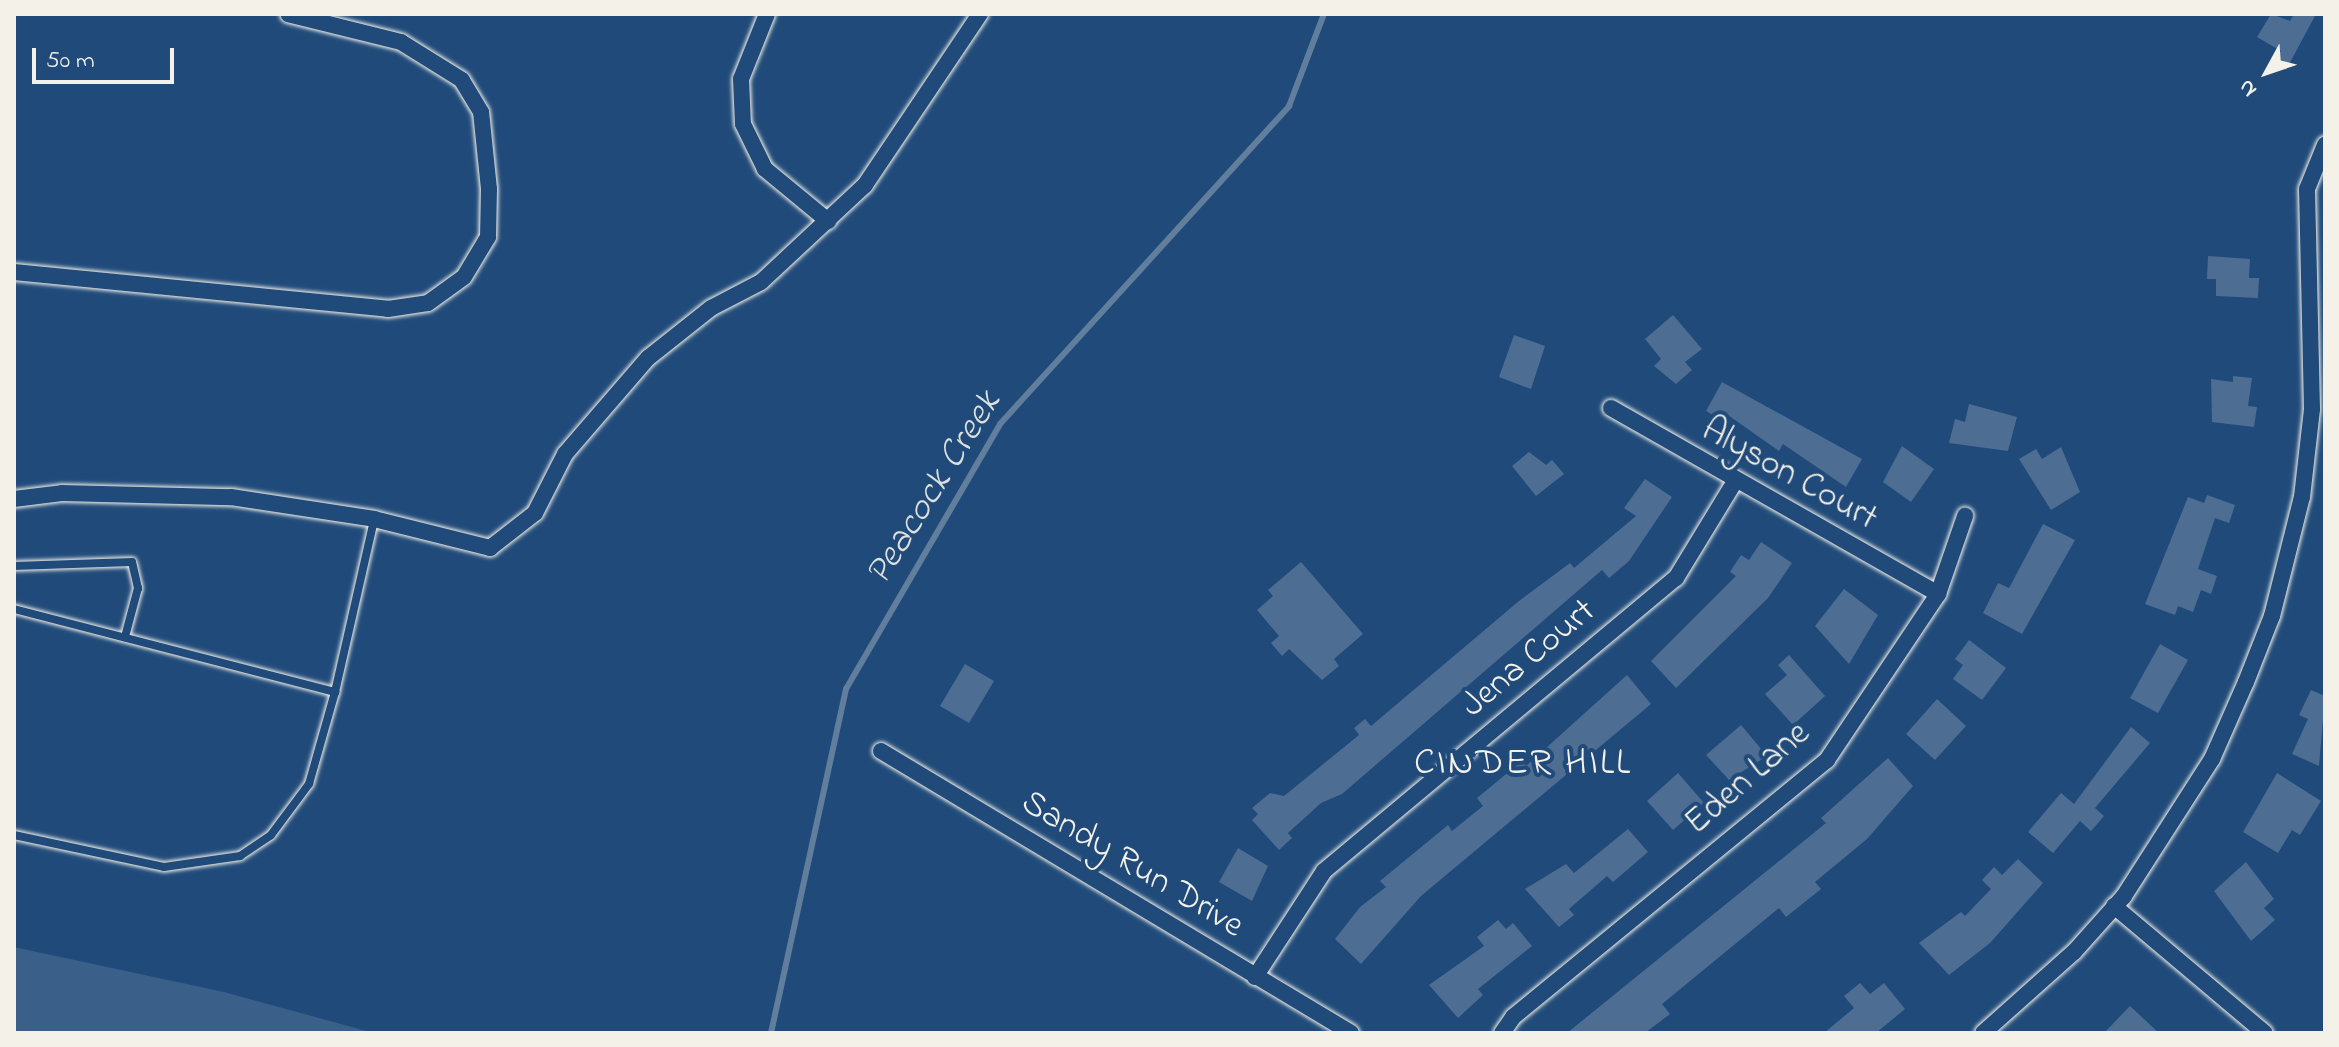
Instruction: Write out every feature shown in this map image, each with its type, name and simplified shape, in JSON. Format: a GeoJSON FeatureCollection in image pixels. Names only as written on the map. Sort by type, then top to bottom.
{"type":"FeatureCollection","features":[{"type":"Feature","properties":{"kind":"street"},"geometry":{"type":"LineString","coordinates":[[14,272],[388,309],[428,303],[464,277],[488,237],[489,189],[481,112],[462,80],[401,42],[288,14]]}},
{"type":"Feature","properties":{"kind":"street"},"geometry":{"type":"LineString","coordinates":[[767,14],[741,79],[743,124],[765,169],[828,221]]}},
{"type":"Feature","properties":{"kind":"street"},"geometry":{"type":"LineString","coordinates":[[14,499],[62,493],[231,497],[374,519],[490,548],[514,535],[535,513],[565,454],[648,358],[711,308],[761,282],[865,185],[980,14]]}},
{"type":"Feature","properties":{"kind":"street"},"geometry":{"type":"LineString","coordinates":[[1983,1033],[2074,952],[2114,906],[2212,759],[2246,682],[2284,570],[2308,452],[2312,328],[2307,189],[2325,145]]}},
{"type":"Feature","properties":{"kind":"street","name":"Alyson Court"},"geometry":{"type":"LineString","coordinates":[[1611,408],[1734,483],[1938,594]]}},
{"type":"Feature","properties":{"kind":"street"},"geometry":{"type":"LineString","coordinates":[[2308,452],[2325,456]]}},
{"type":"Feature","properties":{"kind":"street","name":"Jena Court"},"geometry":{"type":"LineString","coordinates":[[1255,977],[1324,871],[1676,578],[1734,483]]}},
{"type":"Feature","properties":{"kind":"street","name":"Eden Lane"},"geometry":{"type":"LineString","coordinates":[[1502,1033],[1513,1017],[1827,760],[1938,594],[1965,516]]}},
{"type":"Feature","properties":{"kind":"street","name":"Sandy Run Drive"},"geometry":{"type":"LineString","coordinates":[[881,751],[1255,977],[1329,1028],[1351,1033]]}},
{"type":"Feature","properties":{"kind":"street"},"geometry":{"type":"LineString","coordinates":[[2114,906],[2265,1033]]}},
{"type":"Feature","properties":{"kind":"lane"},"geometry":{"type":"LineString","coordinates":[[14,835],[164,867],[240,856],[271,835],[309,784],[335,692],[374,519]]}},
{"type":"Feature","properties":{"kind":"lane"},"geometry":{"type":"LineString","coordinates":[[14,566],[132,562],[138,588],[125,637]]}},
{"type":"Feature","properties":{"kind":"lane"},"geometry":{"type":"LineString","coordinates":[[14,609],[335,692]]}},
{"type":"Feature","properties":{"kind":"shaded area"},"geometry":{"type":"Polygon","coordinates":[[[14,947],[224,992],[374,1033],[14,1033],[14,947]]]}},
{"type":"Feature","properties":{"kind":"building"},"geometry":{"type":"Polygon","coordinates":[[[2271,14],[2290,21],[2294,14],[2316,14],[2286,70],[2274,62],[2281,51],[2257,37],[2271,14]]]}},
{"type":"Feature","properties":{"kind":"building"},"geometry":{"type":"Polygon","coordinates":[[[2208,256],[2250,259],[2249,278],[2259,278],[2258,298],[2216,296],[2216,279],[2207,279],[2208,256]]]}},
{"type":"Feature","properties":{"kind":"building"},"geometry":{"type":"Polygon","coordinates":[[[1673,315],[1702,349],[1685,362],[1692,370],[1676,384],[1654,366],[1661,359],[1645,339],[1673,315]]]}},
{"type":"Feature","properties":{"kind":"building"},"geometry":{"type":"Polygon","coordinates":[[[1514,335],[1545,346],[1531,389],[1499,377],[1514,335]]]}},
{"type":"Feature","properties":{"kind":"building"},"geometry":{"type":"Polygon","coordinates":[[[2233,376],[2252,378],[2248,406],[2257,407],[2254,427],[2212,422],[2211,379],[2233,382],[2233,376]]]}},
{"type":"Feature","properties":{"kind":"building"},"geometry":{"type":"Polygon","coordinates":[[[1722,382],[1862,459],[1846,487],[1783,444],[1779,451],[1725,413],[1721,420],[1706,411],[1722,382]]]}},
{"type":"Feature","properties":{"kind":"building"},"geometry":{"type":"Polygon","coordinates":[[[1969,404],[2017,417],[2008,451],[1949,443],[1955,419],[1965,422],[1969,404]]]}},
{"type":"Feature","properties":{"kind":"building"},"geometry":{"type":"Polygon","coordinates":[[[1902,446],[1934,469],[1911,502],[1883,482],[1902,446]]]}},
{"type":"Feature","properties":{"kind":"building"},"geometry":{"type":"Polygon","coordinates":[[[2061,447],[2080,492],[2051,510],[2019,459],[2036,449],[2042,459],[2061,447]]]}},
{"type":"Feature","properties":{"kind":"building"},"geometry":{"type":"Polygon","coordinates":[[[1529,452],[1546,465],[1552,460],[1564,474],[1536,496],[1512,466],[1529,452]]]}},
{"type":"Feature","properties":{"kind":"building"},"geometry":{"type":"Polygon","coordinates":[[[1645,479],[1672,497],[1629,561],[1609,578],[1602,570],[1342,794],[1321,803],[1288,833],[1292,838],[1279,850],[1252,820],[1258,814],[1252,808],[1270,793],[1284,796],[1359,735],[1354,728],[1365,719],[1371,726],[1519,601],[1570,563],[1574,568],[1636,516],[1624,508],[1645,479]]]}},
{"type":"Feature","properties":{"kind":"building"},"geometry":{"type":"Polygon","coordinates":[[[2207,495],[2235,505],[2229,523],[2215,518],[2198,569],[2217,576],[2211,594],[2201,590],[2193,612],[2178,606],[2175,615],[2145,604],[2188,497],[2204,503],[2207,495]]]}},
{"type":"Feature","properties":{"kind":"building"},"geometry":{"type":"Polygon","coordinates":[[[2043,524],[2075,540],[2022,634],[1983,613],[1998,583],[2009,588],[2043,524]]]}},
{"type":"Feature","properties":{"kind":"building"},"geometry":{"type":"Polygon","coordinates":[[[1761,542],[1792,563],[1768,598],[1676,688],[1651,661],[1736,576],[1730,572],[1741,555],[1749,560],[1761,542]]]}},
{"type":"Feature","properties":{"kind":"building"},"geometry":{"type":"Polygon","coordinates":[[[1301,562],[1363,634],[1334,659],[1339,666],[1322,680],[1289,649],[1282,656],[1271,643],[1279,636],[1257,610],[1273,596],[1268,590],[1301,562]]]}},
{"type":"Feature","properties":{"kind":"building"},"geometry":{"type":"Polygon","coordinates":[[[1844,589],[1878,615],[1849,664],[1815,626],[1844,589]]]}},
{"type":"Feature","properties":{"kind":"building"},"geometry":{"type":"Polygon","coordinates":[[[1969,640],[2006,668],[1982,700],[1953,679],[1963,665],[1955,659],[1969,640]]]}},
{"type":"Feature","properties":{"kind":"building"},"geometry":{"type":"Polygon","coordinates":[[[2160,644],[2188,660],[2158,713],[2130,698],[2160,644]]]}},
{"type":"Feature","properties":{"kind":"building"},"geometry":{"type":"Polygon","coordinates":[[[1789,655],[1825,696],[1793,725],[1765,694],[1787,675],[1778,665],[1789,655]]]}},
{"type":"Feature","properties":{"kind":"building"},"geometry":{"type":"Polygon","coordinates":[[[965,664],[994,681],[969,723],[940,706],[965,664]]]}},
{"type":"Feature","properties":{"kind":"building"},"geometry":{"type":"Polygon","coordinates":[[[1627,675],[1651,704],[1421,896],[1361,964],[1335,939],[1360,907],[1386,887],[1380,881],[1448,825],[1452,831],[1483,806],[1477,798],[1522,761],[1526,766],[1627,675]]]}},
{"type":"Feature","properties":{"kind":"building"},"geometry":{"type":"Polygon","coordinates":[[[2311,690],[2325,696],[2319,766],[2292,754],[2308,719],[2299,715],[2311,690]]]}},
{"type":"Feature","properties":{"kind":"building"},"geometry":{"type":"Polygon","coordinates":[[[1937,699],[1966,726],[1935,760],[1906,734],[1937,699]]]}},
{"type":"Feature","properties":{"kind":"building"},"geometry":{"type":"Polygon","coordinates":[[[1741,725],[1767,756],[1729,780],[1706,755],[1741,725]]]}},
{"type":"Feature","properties":{"kind":"building"},"geometry":{"type":"Polygon","coordinates":[[[2131,727],[2150,743],[2095,808],[2104,816],[2091,831],[2080,821],[2053,853],[2028,832],[2061,793],[2074,804],[2131,727]]]}},
{"type":"Feature","properties":{"kind":"building"},"geometry":{"type":"Polygon","coordinates":[[[1888,758],[1913,786],[1867,839],[1815,882],[1821,889],[1786,917],[1779,908],[1662,1004],[1670,1014],[1645,1033],[1567,1033],[1826,823],[1821,818],[1888,758]]]}},
{"type":"Feature","properties":{"kind":"building"},"geometry":{"type":"Polygon","coordinates":[[[1678,773],[1704,803],[1673,830],[1647,801],[1678,773]]]}},
{"type":"Feature","properties":{"kind":"building"},"geometry":{"type":"Polygon","coordinates":[[[2277,773],[2321,801],[2300,835],[2292,830],[2278,853],[2243,832],[2277,773]]]}},
{"type":"Feature","properties":{"kind":"building"},"geometry":{"type":"Polygon","coordinates":[[[1628,829],[1648,852],[1613,882],[1607,876],[1569,909],[1574,915],[1559,927],[1525,889],[1566,864],[1574,873],[1628,829]]]}},
{"type":"Feature","properties":{"kind":"building"},"geometry":{"type":"Polygon","coordinates":[[[1238,848],[1268,866],[1252,901],[1219,882],[1238,848]]]}},
{"type":"Feature","properties":{"kind":"building"},"geometry":{"type":"Polygon","coordinates":[[[2018,859],[2043,883],[1990,943],[1949,975],[1919,943],[1961,912],[1965,916],[1991,889],[1982,880],[1994,867],[2002,875],[2018,859]]]}},
{"type":"Feature","properties":{"kind":"building"},"geometry":{"type":"Polygon","coordinates":[[[2246,862],[2274,899],[2264,908],[2275,920],[2251,941],[2214,891],[2246,862]]]}},
{"type":"Feature","properties":{"kind":"building"},"geometry":{"type":"Polygon","coordinates":[[[1498,920],[1506,929],[1513,923],[1532,946],[1478,989],[1483,995],[1458,1018],[1429,985],[1484,946],[1477,937],[1498,920]]]}},
{"type":"Feature","properties":{"kind":"building"},"geometry":{"type":"Polygon","coordinates":[[[1860,983],[1870,994],[1884,983],[1905,1009],[1876,1033],[1824,1033],[1854,1008],[1844,996],[1860,983]]]}},
{"type":"Feature","properties":{"kind":"building"},"geometry":{"type":"Polygon","coordinates":[[[2130,1006],[2159,1033],[2104,1033],[2130,1006]]]}},
{"type":"Feature","properties":{"kind":"waterway","name":"Peacock Creek"},"geometry":{"type":"LineString","coordinates":[[771,1033],[846,689],[1000,424],[1289,106],[1324,14]]}},
{"type":"Feature","properties":{"kind":"district","name":"CINDER HILL"},"geometry":{"type":"Point","coordinates":[1523,765]}}]}
